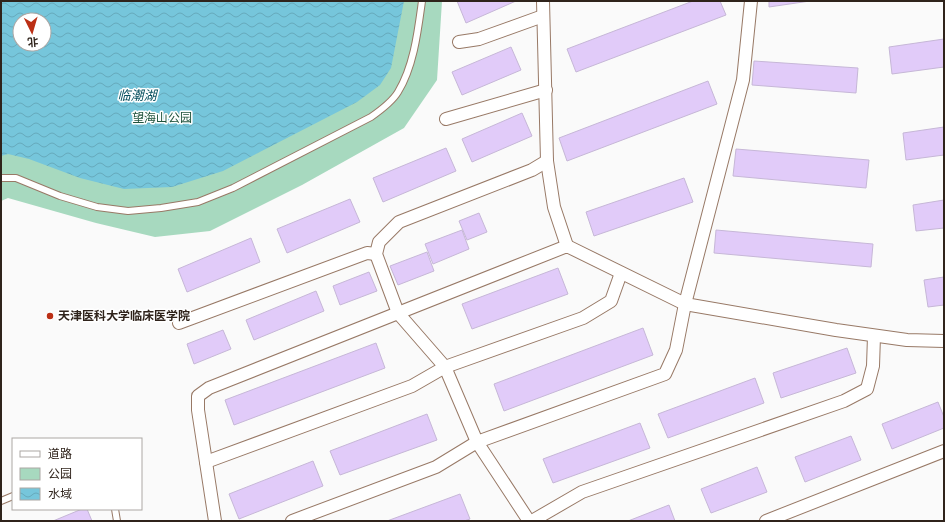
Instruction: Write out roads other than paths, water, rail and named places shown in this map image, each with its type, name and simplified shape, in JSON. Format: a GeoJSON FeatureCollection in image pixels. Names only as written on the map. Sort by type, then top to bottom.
{"type":"FeatureCollection","features":[{"type":"Feature","properties":{"kind":"street"},"geometry":{"type":"LineString","coordinates":[[543,1],[547,161],[554,207],[567,246],[685,304],[874,336],[907,340],[944,340]]}},
{"type":"Feature","properties":{"kind":"street"},"geometry":{"type":"LineString","coordinates":[[292,521],[436,467],[477,442],[665,374],[676,350],[685,304],[744,80],[751,1]]}},
{"type":"Feature","properties":{"kind":"street"},"geometry":{"type":"LineString","coordinates":[[458,42],[479,39],[543,16]]}},
{"type":"Feature","properties":{"kind":"street"},"geometry":{"type":"LineString","coordinates":[[446,119],[546,90]]}},
{"type":"Feature","properties":{"kind":"street"},"geometry":{"type":"LineString","coordinates":[[529,521],[477,442],[445,367],[398,313],[376,254],[379,242],[400,222],[532,170],[547,161]]}},
{"type":"Feature","properties":{"kind":"street"},"geometry":{"type":"LineString","coordinates":[[216,521],[198,410],[198,396],[209,388],[567,246]]}},
{"type":"Feature","properties":{"kind":"street"},"geometry":{"type":"LineString","coordinates":[[179,323],[367,253],[376,254]]}},
{"type":"Feature","properties":{"kind":"street"},"geometry":{"type":"LineString","coordinates":[[206,462],[412,386],[445,367],[583,318],[611,301],[621,273]]}},
{"type":"Feature","properties":{"kind":"street"},"geometry":{"type":"LineString","coordinates":[[532,521],[582,492],[844,401],[867,390],[873,366],[874,336]]}},
{"type":"Feature","properties":{"kind":"street"},"geometry":{"type":"LineString","coordinates":[[766,521],[944,451]]}},
{"type":"Feature","properties":{"kind":"lane"},"geometry":{"type":"LineString","coordinates":[[1,178],[16,178],[60,196],[97,207],[128,211],[161,208],[198,202],[233,188],[371,117],[386,106],[398,92],[408,70],[422,1]]}},
{"type":"Feature","properties":{"kind":"lane"},"geometry":{"type":"LineString","coordinates":[[1,501],[12,496]]}},
{"type":"Feature","properties":{"kind":"lane"},"geometry":{"type":"LineString","coordinates":[[115,510],[117,521]]}},
{"type":"Feature","properties":{"kind":"water","name":"临潮湖"},"geometry":{"type":"Polygon","coordinates":[[[1,1],[404,1],[391,68],[380,85],[357,102],[223,171],[172,187],[124,189],[80,178],[29,159],[8,154],[1,156],[1,1]]]}},
{"type":"Feature","properties":{"kind":"place","name":"天津医科大学临床医学院"},"geometry":{"type":"Point","coordinates":[50,316]}},
{"type":"Feature","properties":{"kind":"park label","name":"望海山公园"},"geometry":{"type":"Point","coordinates":[162,118]}}]}
